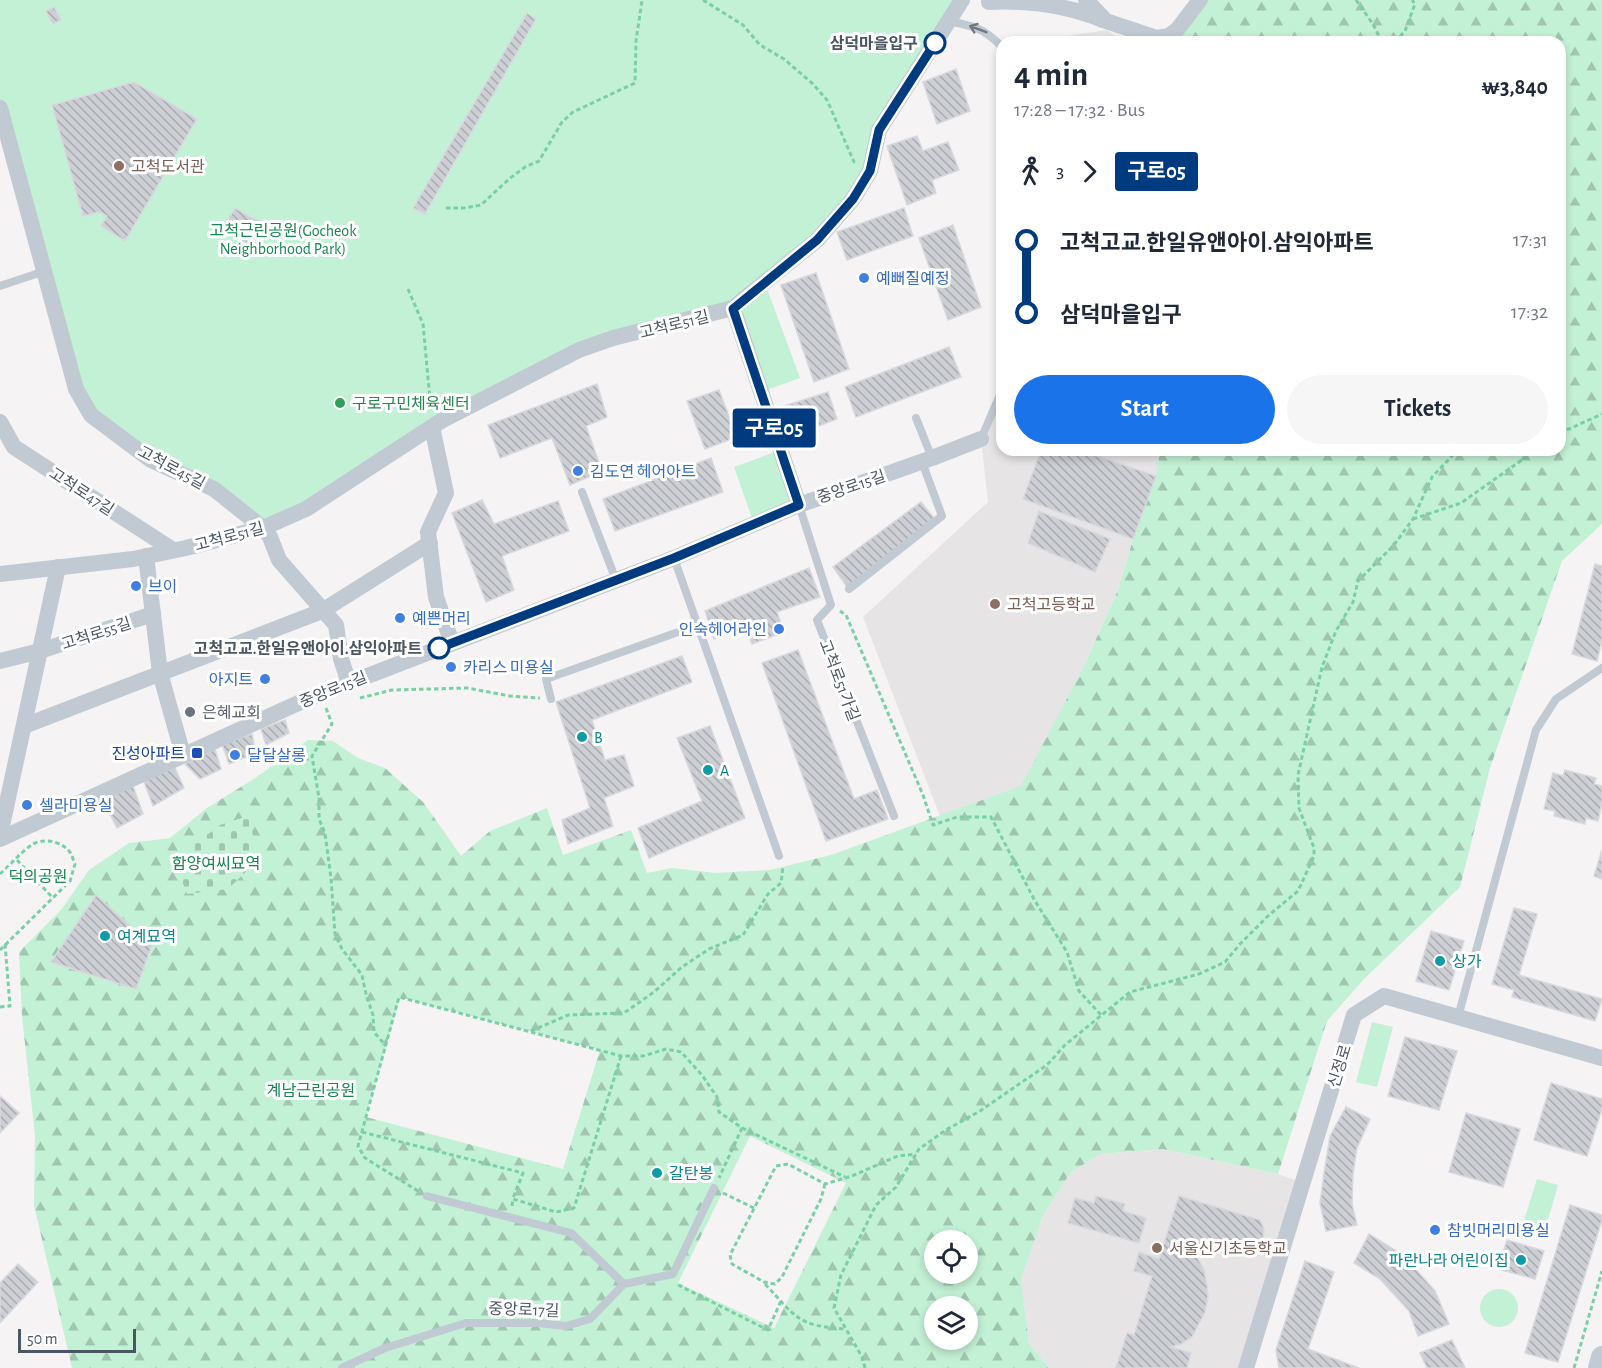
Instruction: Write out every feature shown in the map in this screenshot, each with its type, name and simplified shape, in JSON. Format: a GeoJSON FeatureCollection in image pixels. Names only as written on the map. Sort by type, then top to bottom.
{"type":"FeatureCollection","features":[{"type":"Feature","properties":{"kind":"main road"},"geometry":{"type":"LineString","coordinates":[[1599,1368],[1602,1358]]}},
{"type":"Feature","properties":{"kind":"street"},"geometry":{"type":"LineString","coordinates":[[1086,0],[1106,21],[1151,36]]}},
{"type":"Feature","properties":{"kind":"street"},"geometry":{"type":"LineString","coordinates":[[1169,36],[1177,30],[1200,0]]}},
{"type":"Feature","properties":{"kind":"street","name":"고척로51길"},"geometry":{"type":"LineString","coordinates":[[0,574],[146,556],[263,528],[306,509],[432,427],[579,350],[614,338],[733,309],[817,240],[853,199],[870,171],[879,130],[961,2],[1012,1],[1049,5],[1080,11],[1106,21]]}},
{"type":"Feature","properties":{"kind":"street","name":"고척로45길"},"geometry":{"type":"LineString","coordinates":[[0,108],[8,156],[45,271],[76,389],[91,415],[151,460],[214,489],[263,528],[270,537],[279,560],[336,625],[341,659],[349,683]]}},
{"type":"Feature","properties":{"kind":"street"},"geometry":{"type":"LineString","coordinates":[[733,309],[799,505]]}},
{"type":"Feature","properties":{"kind":"street","name":"고척로47길"},"geometry":{"type":"LineString","coordinates":[[0,422],[14,447],[173,550]]}},
{"type":"Feature","properties":{"kind":"street"},"geometry":{"type":"LineString","coordinates":[[432,427],[446,493],[428,532],[436,597],[452,643]]}},
{"type":"Feature","properties":{"kind":"street","name":"중앙로15길"},"geometry":{"type":"LineString","coordinates":[[0,837],[183,755],[327,701],[349,683],[674,558],[799,505],[981,439]]}},
{"type":"Feature","properties":{"kind":"street"},"geometry":{"type":"LineString","coordinates":[[24,726],[322,611],[430,543]]}},
{"type":"Feature","properties":{"kind":"street"},"geometry":{"type":"LineString","coordinates":[[146,556],[160,673],[183,755]]}},
{"type":"Feature","properties":{"kind":"street","name":"고척로55길"},"geometry":{"type":"LineString","coordinates":[[24,726],[58,567]]}},
{"type":"Feature","properties":{"kind":"street","name":"고척로55길"},"geometry":{"type":"LineString","coordinates":[[0,662],[153,614]]}},
{"type":"Feature","properties":{"kind":"street","name":"중앙로15길"},"geometry":{"type":"LineString","coordinates":[[0,837],[24,726]]}},
{"type":"Feature","properties":{"kind":"street","name":"신정로"},"geometry":{"type":"LineString","coordinates":[[1246,1368],[1354,1015],[1384,996],[1602,1058]]}},
{"type":"Feature","properties":{"kind":"lane"},"geometry":{"type":"LineString","coordinates":[[948,21],[969,25],[989,33],[996,41]]}},
{"type":"Feature","properties":{"kind":"lane"},"geometry":{"type":"LineString","coordinates":[[0,286],[45,271]]}},
{"type":"Feature","properties":{"kind":"lane","name":"중앙로15길"},"geometry":{"type":"LineString","coordinates":[[981,439],[996,404]]}},
{"type":"Feature","properties":{"kind":"lane"},"geometry":{"type":"LineString","coordinates":[[849,590],[942,516],[916,418]]}},
{"type":"Feature","properties":{"kind":"lane"},"geometry":{"type":"LineString","coordinates":[[582,492],[615,580]]}},
{"type":"Feature","properties":{"kind":"lane"},"geometry":{"type":"LineString","coordinates":[[799,505],[831,605]]}},
{"type":"Feature","properties":{"kind":"lane"},"geometry":{"type":"LineString","coordinates":[[674,558],[779,856]]}},
{"type":"Feature","properties":{"kind":"lane","name":"고척로51가길"},"geometry":{"type":"LineString","coordinates":[[831,605],[817,620],[894,816]]}},
{"type":"Feature","properties":{"kind":"lane"},"geometry":{"type":"LineString","coordinates":[[551,699],[546,679],[698,625]]}},
{"type":"Feature","properties":{"kind":"lane"},"geometry":{"type":"LineString","coordinates":[[1458,1017],[1536,730],[1556,699],[1602,668]]}},
{"type":"Feature","properties":{"kind":"lane"},"geometry":{"type":"LineString","coordinates":[[427,1196],[571,1233],[624,1284],[673,1274],[714,1188]]}},
{"type":"Feature","properties":{"kind":"lane","name":"중앙로17길"},"geometry":{"type":"LineString","coordinates":[[342,1368],[385,1348],[466,1323],[537,1323],[566,1326],[590,1319],[624,1284]]}},
{"type":"Feature","properties":{"kind":"path"},"geometry":{"type":"LineString","coordinates":[[446,208],[481,205],[509,179],[525,167],[539,161],[562,122],[573,112],[635,83],[636,41],[642,0]]}},
{"type":"Feature","properties":{"kind":"path"},"geometry":{"type":"LineString","coordinates":[[703,0],[743,26],[760,45],[784,58],[813,84],[827,100],[854,162],[870,171]]}},
{"type":"Feature","properties":{"kind":"path"},"geometry":{"type":"LineString","coordinates":[[1356,0],[1379,36]]}},
{"type":"Feature","properties":{"kind":"path"},"geometry":{"type":"LineString","coordinates":[[1400,36],[1405,30],[1415,4],[1412,0]]}},
{"type":"Feature","properties":{"kind":"path"},"geometry":{"type":"LineString","coordinates":[[408,289],[423,324],[432,427]]}},
{"type":"Feature","properties":{"kind":"path"},"geometry":{"type":"LineString","coordinates":[[1566,430],[1602,414]]}},
{"type":"Feature","properties":{"kind":"path"},"geometry":{"type":"LineString","coordinates":[[865,1368],[862,1358],[834,1308],[841,1275],[876,1205],[897,1187],[919,1149],[1047,1065],[1065,1045],[1130,992],[1199,974],[1225,962],[1269,915],[1298,891],[1314,856],[1314,848],[1299,808],[1298,775],[1322,667],[1336,631],[1353,602],[1358,580],[1394,545],[1413,519],[1432,477],[1452,456]]}},
{"type":"Feature","properties":{"kind":"path"},"geometry":{"type":"LineString","coordinates":[[1413,519],[1461,503],[1528,456]]}},
{"type":"Feature","properties":{"kind":"path"},"geometry":{"type":"LineString","coordinates":[[831,605],[846,615],[923,795],[933,825],[957,817],[991,817],[1035,901],[1067,952],[1079,991],[1102,1016]]}},
{"type":"Feature","properties":{"kind":"path"},"geometry":{"type":"LineString","coordinates":[[350,700],[392,690],[467,688],[510,696],[551,699]]}},
{"type":"Feature","properties":{"kind":"path"},"geometry":{"type":"LineString","coordinates":[[327,701],[332,724],[312,756],[317,773],[319,819],[325,833],[331,878],[335,934],[342,950],[362,975],[373,1015],[374,1032],[386,1046]]}},
{"type":"Feature","properties":{"kind":"path"},"geometry":{"type":"LineString","coordinates":[[0,874],[31,845],[38,842],[57,843],[69,850],[75,864],[70,881],[0,950]]}},
{"type":"Feature","properties":{"kind":"path"},"geometry":{"type":"LineString","coordinates":[[530,1031],[568,1015],[624,1013],[654,992],[682,967],[710,949],[742,935],[768,894],[781,883],[783,867],[779,856]]}},
{"type":"Feature","properties":{"kind":"path"},"geometry":{"type":"LineString","coordinates":[[16,859],[53,898]]}},
{"type":"Feature","properties":{"kind":"path"},"geometry":{"type":"LineString","coordinates":[[0,1007],[10,1006],[5,944]]}},
{"type":"Feature","properties":{"kind":"path"},"geometry":{"type":"LineString","coordinates":[[427,1196],[407,1186],[365,1158],[358,1146],[399,997],[621,1056],[643,1056],[666,1049],[681,1052],[702,1075],[717,1097],[719,1112],[742,1128],[846,1178]]}},
{"type":"Feature","properties":{"kind":"path"},"geometry":{"type":"LineString","coordinates":[[513,1199],[556,1212],[574,1208],[621,1056]]}},
{"type":"Feature","properties":{"kind":"path"},"geometry":{"type":"LineString","coordinates":[[742,1128],[714,1188],[754,1208]]}},
{"type":"Feature","properties":{"kind":"path"},"geometry":{"type":"LineString","coordinates":[[362,1132],[523,1173],[513,1199],[510,1217]]}},
{"type":"Feature","properties":{"kind":"path"},"geometry":{"type":"LineString","coordinates":[[845,1329],[825,1328],[805,1323],[795,1316],[764,1282],[732,1264],[730,1255],[776,1166],[788,1164],[825,1184],[846,1178],[898,1156],[916,1154]]}},
{"type":"Feature","properties":{"kind":"path"},"geometry":{"type":"LineString","coordinates":[[764,1282],[775,1284],[782,1277],[821,1199],[825,1184]]}},
{"type":"Feature","properties":{"kind":"path"},"geometry":{"type":"LineString","coordinates":[[1574,1368],[1602,1271]]}},
{"type":"Feature","properties":{"kind":"path"},"geometry":{"type":"LineString","coordinates":[[660,1276],[768,1330],[781,1301]]}},
{"type":"Feature","properties":{"kind":"shaded area"},"geometry":{"type":"Polygon","coordinates":[[[1107,30],[1116,36],[1067,36],[1107,30]]]}},
{"type":"Feature","properties":{"kind":"shaded area","name":"고척고등학교"},"geometry":{"type":"Polygon","coordinates":[[[996,404],[996,456],[1159,456],[1156,476],[1133,538],[1118,590],[1084,666],[1022,786],[940,816],[863,617],[988,502],[981,439],[996,404]]]}},
{"type":"Feature","properties":{"kind":"shaded area","name":"서울신기초등학교"},"geometry":{"type":"Polygon","coordinates":[[[1163,1149],[1278,1174],[1303,1183],[1246,1368],[1049,1368],[1029,1343],[1021,1280],[1043,1216],[1070,1173],[1100,1154],[1163,1149]]]}},
{"type":"Feature","properties":{"kind":"green space","name":"고척근린공원(Gocheok Neighborhood Park)"},"geometry":{"type":"Polygon","coordinates":[[[0,0],[962,0],[917,73],[853,199],[765,283],[800,378],[761,392],[733,309],[579,350],[263,528],[91,415],[0,107],[0,0]]]}},
{"type":"Feature","properties":{"kind":"green space","name":"계남근린공원"},"geometry":{"type":"Polygon","coordinates":[[[1203,0],[1602,0],[1602,524],[1562,561],[1490,768],[1460,887],[1364,979],[1327,1021],[1278,1174],[1163,1149],[1100,1154],[1070,1173],[1043,1216],[1021,1280],[1029,1343],[1049,1368],[72,1368],[34,1205],[35,1136],[22,1016],[19,952],[61,910],[89,870],[129,843],[170,838],[207,808],[257,777],[308,740],[333,741],[358,758],[385,768],[424,803],[461,856],[490,831],[547,808],[563,855],[631,830],[647,873],[672,868],[716,873],[770,870],[831,855],[1021,786],[1084,666],[1118,590],[1133,539],[1156,476],[1159,456],[1566,456],[1566,36],[1174,36],[1203,0]],[[400,997],[366,1117],[563,1169],[600,1050],[400,997]],[[750,1136],[678,1283],[774,1328],[846,1183],[750,1136]]]}},
{"type":"Feature","properties":{"kind":"green space"},"geometry":{"type":"Polygon","coordinates":[[[781,450],[799,505],[754,524],[734,467],[781,450]]]}},
{"type":"Feature","properties":{"kind":"green space","name":"함양여씨묘역"},"geometry":{"type":"Polygon","coordinates":[[[248,816],[259,859],[228,889],[187,894],[174,860],[220,825],[248,816]]]}},
{"type":"Feature","properties":{"kind":"green space"},"geometry":{"type":"Polygon","coordinates":[[[1372,1022],[1393,1027],[1377,1087],[1356,1082],[1372,1022]]]}},
{"type":"Feature","properties":{"kind":"green space"},"geometry":{"type":"Polygon","coordinates":[[[1537,1179],[1558,1185],[1544,1234],[1522,1227],[1537,1179]]]}},
{"type":"Feature","properties":{"kind":"green space"},"geometry":{"type":"Polygon","coordinates":[[[1499,1289],[1506,1290],[1512,1295],[1517,1301],[1517,1315],[1512,1321],[1506,1326],[1499,1327],[1492,1326],[1486,1321],[1481,1315],[1480,1308],[1481,1301],[1486,1295],[1492,1290],[1499,1289]]]}},
{"type":"Feature","properties":{"kind":"building"},"geometry":{"type":"Polygon","coordinates":[[[54,7],[61,20],[53,24],[46,11],[54,7]]]}},
{"type":"Feature","properties":{"kind":"building"},"geometry":{"type":"Polygon","coordinates":[[[527,13],[536,19],[425,214],[413,208],[527,13]]]}},
{"type":"Feature","properties":{"kind":"building"},"geometry":{"type":"Polygon","coordinates":[[[956,69],[970,111],[937,124],[923,82],[956,69]]]}},
{"type":"Feature","properties":{"kind":"building","name":"고척도서관"},"geometry":{"type":"Polygon","coordinates":[[[134,82],[197,119],[125,241],[101,226],[107,216],[99,212],[83,216],[52,105],[134,82]]]}},
{"type":"Feature","properties":{"kind":"building"},"geometry":{"type":"Polygon","coordinates":[[[917,136],[923,151],[948,142],[959,170],[932,180],[936,193],[907,205],[887,146],[917,136]]]}},
{"type":"Feature","properties":{"kind":"building"},"geometry":{"type":"Polygon","coordinates":[[[235,208],[263,224],[251,246],[222,230],[235,208]]]}},
{"type":"Feature","properties":{"kind":"building"},"geometry":{"type":"Polygon","coordinates":[[[904,208],[913,236],[847,260],[837,232],[904,208]]]}},
{"type":"Feature","properties":{"kind":"building"},"geometry":{"type":"Polygon","coordinates":[[[953,225],[981,307],[948,320],[919,238],[953,225]]]}},
{"type":"Feature","properties":{"kind":"building"},"geometry":{"type":"Polygon","coordinates":[[[816,273],[849,369],[814,382],[781,285],[816,273]]]}},
{"type":"Feature","properties":{"kind":"building"},"geometry":{"type":"Polygon","coordinates":[[[949,347],[961,377],[856,417],[845,387],[949,347]]]}},
{"type":"Feature","properties":{"kind":"building"},"geometry":{"type":"Polygon","coordinates":[[[597,384],[607,417],[586,426],[602,471],[570,485],[552,438],[500,458],[488,425],[597,384]]]}},
{"type":"Feature","properties":{"kind":"building"},"geometry":{"type":"Polygon","coordinates":[[[719,390],[737,437],[705,449],[687,401],[719,390]]]}},
{"type":"Feature","properties":{"kind":"building"},"geometry":{"type":"Polygon","coordinates":[[[828,392],[837,419],[792,436],[781,407],[828,392]]]}},
{"type":"Feature","properties":{"kind":"building"},"geometry":{"type":"Polygon","coordinates":[[[1039,456],[1097,456],[1156,476],[1133,539],[1023,499],[1039,456]]]}},
{"type":"Feature","properties":{"kind":"building"},"geometry":{"type":"Polygon","coordinates":[[[711,458],[723,492],[615,531],[603,499],[711,458]]]}},
{"type":"Feature","properties":{"kind":"building"},"geometry":{"type":"Polygon","coordinates":[[[482,500],[494,524],[558,501],[569,531],[502,556],[514,590],[486,602],[452,513],[482,500]]]}},
{"type":"Feature","properties":{"kind":"building"},"geometry":{"type":"Polygon","coordinates":[[[921,502],[934,518],[847,587],[833,567],[921,502]]]}},
{"type":"Feature","properties":{"kind":"building"},"geometry":{"type":"Polygon","coordinates":[[[1039,511],[1110,539],[1095,572],[1028,543],[1039,511]]]}},
{"type":"Feature","properties":{"kind":"building"},"geometry":{"type":"Polygon","coordinates":[[[1595,564],[1602,566],[1602,641],[1597,661],[1572,654],[1595,564]]]}},
{"type":"Feature","properties":{"kind":"building"},"geometry":{"type":"Polygon","coordinates":[[[809,568],[820,597],[777,612],[784,632],[752,644],[745,627],[714,639],[705,611],[809,568]]]}},
{"type":"Feature","properties":{"kind":"building"},"geometry":{"type":"Polygon","coordinates":[[[798,650],[854,799],[877,790],[888,819],[826,841],[762,663],[798,650]]]}},
{"type":"Feature","properties":{"kind":"building","name":"B"},"geometry":{"type":"Polygon","coordinates":[[[682,656],[692,682],[592,720],[605,760],[624,755],[634,786],[604,798],[613,826],[568,844],[562,820],[590,808],[556,702],[682,656]]]}},
{"type":"Feature","properties":{"kind":"building"},"geometry":{"type":"Polygon","coordinates":[[[285,720],[289,733],[266,745],[261,729],[285,720]]]}},
{"type":"Feature","properties":{"kind":"building","name":"A"},"geometry":{"type":"Polygon","coordinates":[[[710,726],[745,818],[649,858],[638,828],[702,801],[677,738],[710,726]]]}},
{"type":"Feature","properties":{"kind":"building"},"geometry":{"type":"Polygon","coordinates":[[[252,734],[256,753],[229,764],[222,744],[252,734]]]}},
{"type":"Feature","properties":{"kind":"building"},"geometry":{"type":"Polygon","coordinates":[[[215,749],[221,769],[200,779],[185,764],[215,749]]]}},
{"type":"Feature","properties":{"kind":"building"},"geometry":{"type":"Polygon","coordinates":[[[175,768],[184,788],[153,806],[143,779],[175,768]]]}},
{"type":"Feature","properties":{"kind":"building"},"geometry":{"type":"Polygon","coordinates":[[[1565,770],[1596,778],[1594,784],[1602,786],[1602,803],[1598,821],[1586,818],[1585,824],[1554,816],[1555,811],[1544,809],[1553,773],[1563,776],[1565,770]]]}},
{"type":"Feature","properties":{"kind":"building"},"geometry":{"type":"Polygon","coordinates":[[[133,786],[143,814],[117,828],[103,800],[133,786]]]}},
{"type":"Feature","properties":{"kind":"building"},"geometry":{"type":"Polygon","coordinates":[[[1602,850],[1602,879],[1594,876],[1602,850]]]}},
{"type":"Feature","properties":{"kind":"building","name":"여계묘역"},"geometry":{"type":"Polygon","coordinates":[[[96,895],[152,945],[136,989],[51,962],[96,895]]]}},
{"type":"Feature","properties":{"kind":"building"},"geometry":{"type":"Polygon","coordinates":[[[1514,908],[1537,914],[1519,975],[1602,999],[1595,1021],[1512,997],[1514,990],[1492,984],[1514,908]]]}},
{"type":"Feature","properties":{"kind":"building","name":"상가"},"geometry":{"type":"Polygon","coordinates":[[[1431,931],[1464,941],[1449,990],[1416,981],[1431,931]]]}},
{"type":"Feature","properties":{"kind":"building"},"geometry":{"type":"Polygon","coordinates":[[[1405,1037],[1457,1051],[1439,1110],[1388,1096],[1405,1037]]]}},
{"type":"Feature","properties":{"kind":"building"},"geometry":{"type":"Polygon","coordinates":[[[1551,1083],[1602,1099],[1602,1109],[1587,1156],[1534,1140],[1551,1083]]]}},
{"type":"Feature","properties":{"kind":"building"},"geometry":{"type":"Polygon","coordinates":[[[0,1096],[19,1113],[0,1133],[0,1096]]]}},
{"type":"Feature","properties":{"kind":"building"},"geometry":{"type":"Polygon","coordinates":[[[1346,1107],[1370,1119],[1357,1148],[1353,1174],[1352,1204],[1357,1225],[1326,1231],[1320,1203],[1324,1173],[1330,1136],[1346,1107]]]}},
{"type":"Feature","properties":{"kind":"building"},"geometry":{"type":"Polygon","coordinates":[[[1466,1113],[1520,1129],[1503,1187],[1449,1172],[1466,1113]]]}},
{"type":"Feature","properties":{"kind":"building"},"geometry":{"type":"Polygon","coordinates":[[[1096,1196],[1125,1204],[1123,1211],[1146,1218],[1139,1243],[1068,1223],[1075,1198],[1094,1203],[1096,1196]]]}},
{"type":"Feature","properties":{"kind":"building"},"geometry":{"type":"Polygon","coordinates":[[[1179,1196],[1260,1220],[1264,1229],[1263,1239],[1253,1256],[1201,1243],[1197,1257],[1204,1270],[1207,1285],[1208,1297],[1205,1312],[1192,1337],[1171,1347],[1191,1353],[1187,1368],[1116,1368],[1127,1333],[1134,1335],[1152,1276],[1134,1271],[1139,1252],[1159,1259],[1179,1196]]]}},
{"type":"Feature","properties":{"kind":"building"},"geometry":{"type":"Polygon","coordinates":[[[1570,1205],[1602,1215],[1602,1220],[1558,1362],[1525,1353],[1570,1205]]]}},
{"type":"Feature","properties":{"kind":"building"},"geometry":{"type":"Polygon","coordinates":[[[1369,1234],[1403,1255],[1435,1291],[1449,1324],[1418,1336],[1409,1311],[1380,1279],[1354,1263],[1369,1234]]]}},
{"type":"Feature","properties":{"kind":"building","name":"파란나라 어린이집"},"geometry":{"type":"Polygon","coordinates":[[[1507,1240],[1544,1251],[1535,1279],[1498,1269],[1507,1240]]]}},
{"type":"Feature","properties":{"kind":"building"},"geometry":{"type":"Polygon","coordinates":[[[1305,1261],[1334,1272],[1308,1349],[1359,1368],[1279,1368],[1276,1350],[1305,1261]]]}},
{"type":"Feature","properties":{"kind":"building"},"geometry":{"type":"Polygon","coordinates":[[[18,1264],[38,1282],[0,1323],[0,1283],[18,1264]]]}},
{"type":"Feature","properties":{"kind":"building"},"geometry":{"type":"Polygon","coordinates":[[[1452,1340],[1465,1368],[1427,1368],[1420,1353],[1452,1340]]]}},
{"type":"Feature","properties":{"kind":"bus line","name":"구로05"},"geometry":{"type":"LineString","coordinates":[[439,648],[674,558],[799,505],[733,309],[817,240],[853,199],[870,171],[879,130],[935,43]]}},
{"type":"Feature","properties":{"kind":"place","name":"삼덕마을입구"},"geometry":{"type":"Point","coordinates":[935,43]}},
{"type":"Feature","properties":{"kind":"place","name":"고척도서관"},"geometry":{"type":"Point","coordinates":[119,166]}},
{"type":"Feature","properties":{"kind":"place","name":"예뻐질예정"},"geometry":{"type":"Point","coordinates":[864,278]}},
{"type":"Feature","properties":{"kind":"place","name":"구로구민체육센터"},"geometry":{"type":"Point","coordinates":[340,403]}},
{"type":"Feature","properties":{"kind":"place","name":"김도연 헤어아트"},"geometry":{"type":"Point","coordinates":[578,471]}},
{"type":"Feature","properties":{"kind":"place","name":"브이"},"geometry":{"type":"Point","coordinates":[136,586]}},
{"type":"Feature","properties":{"kind":"place","name":"고척고등학교"},"geometry":{"type":"Point","coordinates":[995,604]}},
{"type":"Feature","properties":{"kind":"place","name":"예쁜머리"},"geometry":{"type":"Point","coordinates":[400,618]}},
{"type":"Feature","properties":{"kind":"place","name":"인숙헤어라인"},"geometry":{"type":"Point","coordinates":[779,629]}},
{"type":"Feature","properties":{"kind":"place","name":"고척고교.한일유앤아이.삼익아파트"},"geometry":{"type":"Point","coordinates":[439,648]}},
{"type":"Feature","properties":{"kind":"place","name":"카리스 미용실"},"geometry":{"type":"Point","coordinates":[451,667]}},
{"type":"Feature","properties":{"kind":"place","name":"아지트"},"geometry":{"type":"Point","coordinates":[265,679]}},
{"type":"Feature","properties":{"kind":"place","name":"은혜교회"},"geometry":{"type":"Point","coordinates":[190,712]}},
{"type":"Feature","properties":{"kind":"place","name":"B"},"geometry":{"type":"Point","coordinates":[582,737]}},
{"type":"Feature","properties":{"kind":"place","name":"진성아파트"},"geometry":{"type":"Point","coordinates":[197,753]}},
{"type":"Feature","properties":{"kind":"place","name":"달달살롱"},"geometry":{"type":"Point","coordinates":[235,755]}},
{"type":"Feature","properties":{"kind":"place","name":"A"},"geometry":{"type":"Point","coordinates":[708,770]}},
{"type":"Feature","properties":{"kind":"place","name":"셀라미용실"},"geometry":{"type":"Point","coordinates":[27,805]}},
{"type":"Feature","properties":{"kind":"place","name":"여계묘역"},"geometry":{"type":"Point","coordinates":[105,936]}},
{"type":"Feature","properties":{"kind":"place","name":"상가"},"geometry":{"type":"Point","coordinates":[1440,961]}},
{"type":"Feature","properties":{"kind":"place","name":"갈탄봉"},"geometry":{"type":"Point","coordinates":[657,1173]}},
{"type":"Feature","properties":{"kind":"place","name":"참빗머리미용실"},"geometry":{"type":"Point","coordinates":[1435,1230]}},
{"type":"Feature","properties":{"kind":"place","name":"서울신기초등학교"},"geometry":{"type":"Point","coordinates":[1157,1248]}},
{"type":"Feature","properties":{"kind":"place","name":"파란나라 어린이집"},"geometry":{"type":"Point","coordinates":[1521,1260]}},
{"type":"Feature","properties":{"kind":"park label","name":"덕의공원"},"geometry":{"type":"Point","coordinates":[38,876]}}]}
